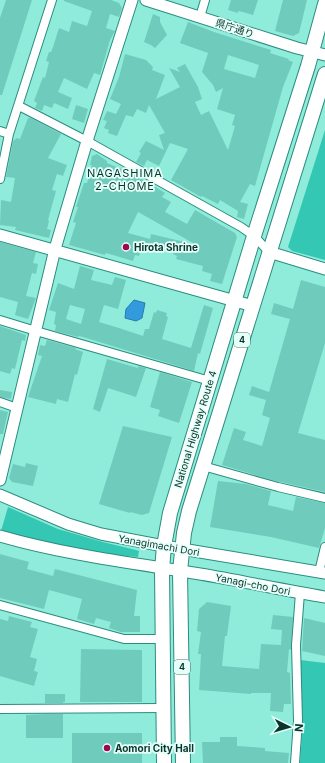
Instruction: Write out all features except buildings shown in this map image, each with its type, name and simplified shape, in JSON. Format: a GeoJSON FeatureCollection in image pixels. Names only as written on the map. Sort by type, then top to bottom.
{"type":"FeatureCollection","features":[{"type":"Feature","properties":{"kind":"highway","name":"National Highway Route 4"},"geometry":{"type":"LineString","coordinates":[[164,763],[162,569],[164,546],[170,513],[254,236],[296,106],[319,53],[325,4]]}},
{"type":"Feature","properties":{"kind":"highway","name":"National Highway Route 4"},"geometry":{"type":"LineString","coordinates":[[183,763],[180,571],[182,549],[190,511],[203,466],[325,74]]}},
{"type":"Feature","properties":{"kind":"street"},"geometry":{"type":"LineString","coordinates":[[0,179],[9,134],[52,0]]}},
{"type":"Feature","properties":{"kind":"street"},"geometry":{"type":"LineString","coordinates":[[0,480],[55,249],[87,141],[132,0]]}},
{"type":"Feature","properties":{"kind":"street","name":"県庁通り"},"geometry":{"type":"LineString","coordinates":[[146,0],[319,53]]}},
{"type":"Feature","properties":{"kind":"street"},"geometry":{"type":"LineString","coordinates":[[200,17],[205,0]]}},
{"type":"Feature","properties":{"kind":"street"},"geometry":{"type":"LineString","coordinates":[[19,106],[87,141],[254,236],[269,252],[325,269]]}},
{"type":"Feature","properties":{"kind":"street"},"geometry":{"type":"LineString","coordinates":[[0,131],[9,134]]}},
{"type":"Feature","properties":{"kind":"street"},"geometry":{"type":"LineString","coordinates":[[0,234],[253,306]]}},
{"type":"Feature","properties":{"kind":"street"},"geometry":{"type":"LineString","coordinates":[[0,320],[36,332],[210,381]]}},
{"type":"Feature","properties":{"kind":"street"},"geometry":{"type":"LineString","coordinates":[[0,402],[17,408]]}},
{"type":"Feature","properties":{"kind":"street"},"geometry":{"type":"LineString","coordinates":[[203,466],[270,486],[325,498]]}},
{"type":"Feature","properties":{"kind":"street","name":"Yanagimachi Dori"},"geometry":{"type":"LineString","coordinates":[[0,495],[80,528],[122,539],[322,573]]}},
{"type":"Feature","properties":{"kind":"street"},"geometry":{"type":"LineString","coordinates":[[0,536],[56,550],[180,571]]}},
{"type":"Feature","properties":{"kind":"street"},"geometry":{"type":"LineString","coordinates":[[322,573],[325,547]]}},
{"type":"Feature","properties":{"kind":"street","name":"Yanagi-cho Dori"},"geometry":{"type":"LineString","coordinates":[[180,571],[325,597]]}},
{"type":"Feature","properties":{"kind":"street"},"geometry":{"type":"LineString","coordinates":[[295,763],[298,721],[295,651],[300,593]]}},
{"type":"Feature","properties":{"kind":"street"},"geometry":{"type":"LineString","coordinates":[[0,605],[124,639],[163,639]]}},
{"type":"Feature","properties":{"kind":"street"},"geometry":{"type":"LineString","coordinates":[[0,710],[164,708]]}},
{"type":"Feature","properties":{"kind":"green space"},"geometry":{"type":"Polygon","coordinates":[[[325,130],[325,260],[292,251],[288,247],[325,130]]]}},
{"type":"Feature","properties":{"kind":"green space"},"geometry":{"type":"Polygon","coordinates":[[[8,507],[58,529],[139,551],[138,557],[105,554],[48,543],[1,531],[8,507]]]}},
{"type":"Feature","properties":{"kind":"green space"},"geometry":{"type":"Polygon","coordinates":[[[300,660],[325,663],[325,763],[300,763],[303,721],[300,690],[300,660]]]}},
{"type":"Feature","properties":{"kind":"water"},"geometry":{"type":"Polygon","coordinates":[[[134,300],[145,303],[142,318],[136,321],[125,318],[126,309],[134,300]]]}},
{"type":"Feature","properties":{"kind":"place","name":"Hirota Shrine"},"geometry":{"type":"Point","coordinates":[126,247]}},
{"type":"Feature","properties":{"kind":"place","name":"Aomori City Hall"},"geometry":{"type":"Point","coordinates":[107,748]}},
{"type":"Feature","properties":{"kind":"district","name":"NAGASHIMA 2-CHOME"},"geometry":{"type":"Point","coordinates":[125,179]}}]}
